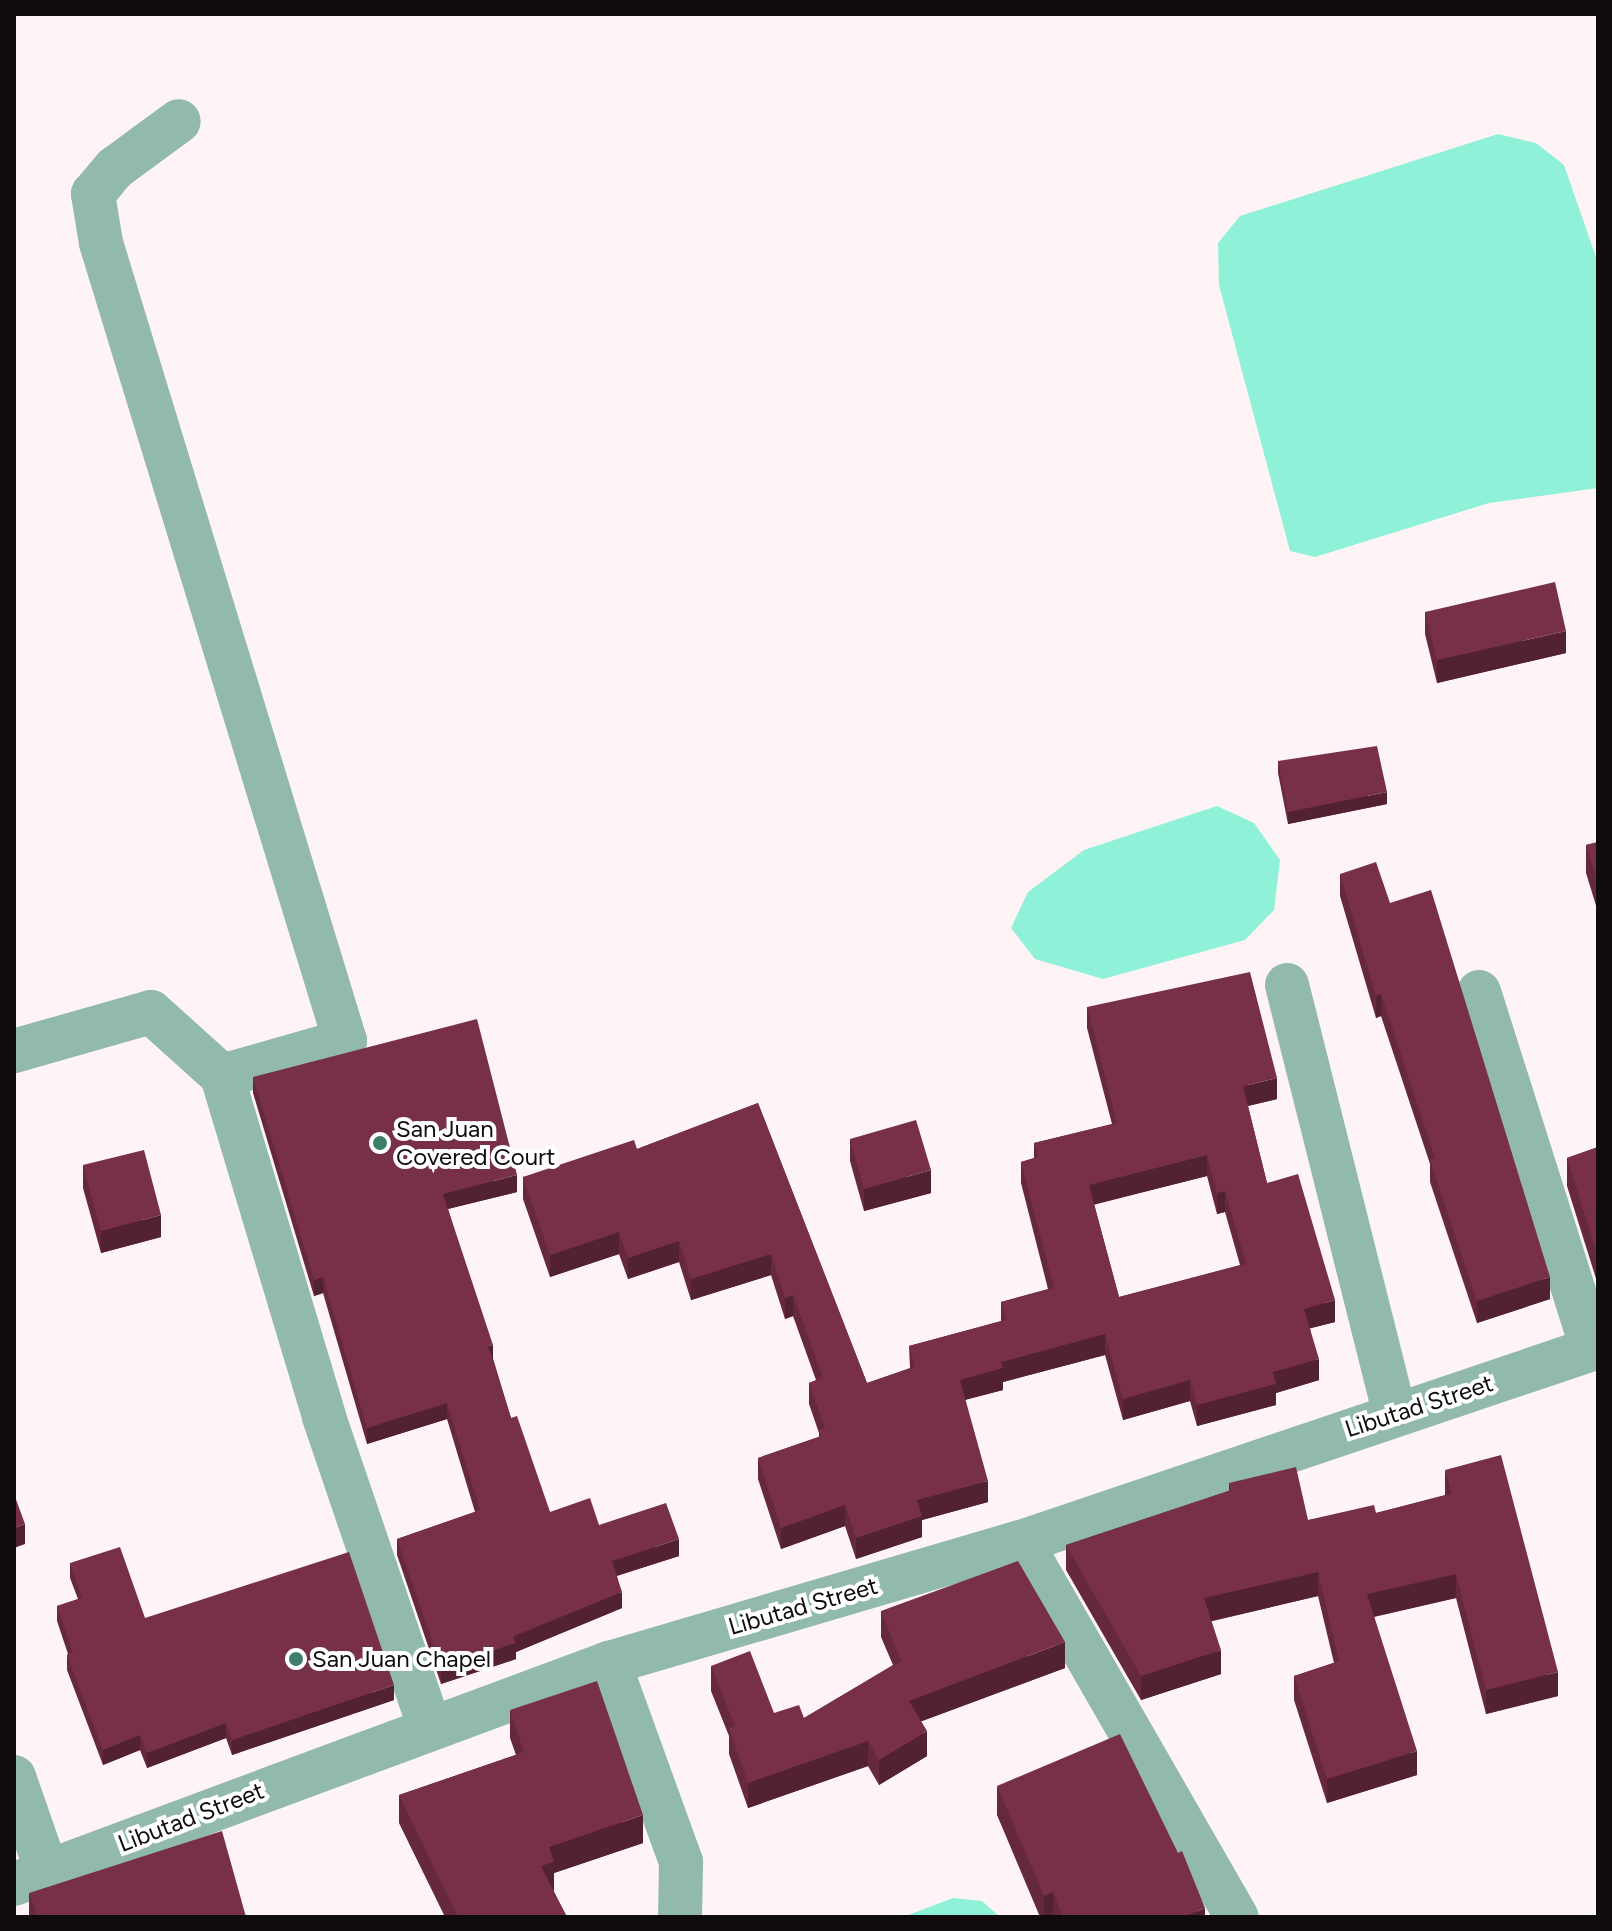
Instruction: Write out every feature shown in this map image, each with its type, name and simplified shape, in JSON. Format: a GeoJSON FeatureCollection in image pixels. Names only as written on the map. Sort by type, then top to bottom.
{"type":"FeatureCollection","features":[{"type":"Feature","properties":{"kind":"street"},"geometry":{"type":"LineString","coordinates":[[179,121],[115,168],[93,194],[101,243],[345,1041],[222,1076]]}},
{"type":"Feature","properties":{"kind":"street"},"geometry":{"type":"LineString","coordinates":[[1287,985],[1395,1414]]}},
{"type":"Feature","properties":{"kind":"street"},"geometry":{"type":"LineString","coordinates":[[1479,992],[1595,1348]]}},
{"type":"Feature","properties":{"kind":"street"},"geometry":{"type":"LineString","coordinates":[[14,1051],[151,1012],[222,1076],[324,1417],[429,1726]]}},
{"type":"Feature","properties":{"kind":"street","name":"Libutad Street"},"geometry":{"type":"LineString","coordinates":[[30,1878],[429,1726],[609,1663],[1021,1542],[1595,1348]]}},
{"type":"Feature","properties":{"kind":"street"},"geometry":{"type":"LineString","coordinates":[[1021,1542],[1237,1917]]}},
{"type":"Feature","properties":{"kind":"street"},"geometry":{"type":"LineString","coordinates":[[609,1663],[681,1862],[680,1917]]}},
{"type":"Feature","properties":{"kind":"street"},"geometry":{"type":"LineString","coordinates":[[14,1777],[30,1878]]}},
{"type":"Feature","properties":{"kind":"shaded area"},"geometry":{"type":"Polygon","coordinates":[[[1498,134],[1536,143],[1564,165],[1598,263],[1598,488],[1489,503],[1315,557],[1290,551],[1219,285],[1218,243],[1240,216],[1498,134]]]}},
{"type":"Feature","properties":{"kind":"shaded area"},"geometry":{"type":"Polygon","coordinates":[[[1217,806],[1254,823],[1280,860],[1274,910],[1245,940],[1103,979],[1035,959],[1011,928],[1028,892],[1084,850],[1217,806]]]}},
{"type":"Feature","properties":{"kind":"shaded area"},"geometry":{"type":"Polygon","coordinates":[[[953,1898],[982,1901],[1000,1917],[903,1917],[953,1898]]]}},
{"type":"Feature","properties":{"kind":"building"},"geometry":{"type":"Polygon","coordinates":[[[1555,582],[1566,631],[1437,660],[1425,612],[1555,582]]]}},
{"type":"Feature","properties":{"kind":"building"},"geometry":{"type":"Polygon","coordinates":[[[1377,746],[1387,792],[1288,812],[1278,761],[1377,746]]]}},
{"type":"Feature","properties":{"kind":"building"},"geometry":{"type":"Polygon","coordinates":[[[1598,842],[1598,884],[1586,845],[1598,842]]]}},
{"type":"Feature","properties":{"kind":"building"},"geometry":{"type":"Polygon","coordinates":[[[1376,862],[1390,903],[1431,890],[1550,1277],[1477,1301],[1430,1160],[1435,1158],[1381,994],[1376,996],[1340,874],[1376,862]]]}},
{"type":"Feature","properties":{"kind":"building"},"geometry":{"type":"Polygon","coordinates":[[[1250,972],[1277,1078],[1243,1086],[1267,1183],[1298,1174],[1335,1300],[1304,1309],[1319,1359],[1273,1372],[1276,1384],[1197,1405],[1190,1380],[1123,1399],[1105,1334],[1001,1362],[1003,1368],[960,1380],[988,1481],[917,1500],[922,1516],[856,1538],[845,1505],[781,1528],[758,1458],[821,1436],[819,1430],[825,1428],[809,1383],[823,1378],[793,1295],[785,1298],[771,1254],[691,1279],[679,1241],[628,1258],[619,1232],[550,1255],[523,1177],[634,1140],[637,1149],[758,1103],[867,1383],[915,1367],[909,1346],[1006,1320],[1001,1302],[1054,1288],[1021,1162],[1038,1157],[1034,1143],[1117,1123],[1087,1007],[1250,972]],[[1207,1155],[1089,1185],[1119,1297],[1246,1264],[1225,1191],[1217,1193],[1207,1155]]]}},
{"type":"Feature","properties":{"kind":"building"},"geometry":{"type":"Polygon","coordinates":[[[477,1019],[517,1175],[443,1194],[493,1345],[488,1346],[511,1418],[517,1416],[550,1512],[590,1498],[599,1525],[666,1503],[679,1539],[612,1561],[622,1592],[513,1636],[516,1643],[441,1667],[397,1539],[480,1510],[447,1403],[367,1428],[323,1277],[314,1280],[253,1077],[477,1019]]]}},
{"type":"Feature","properties":{"kind":"building"},"geometry":{"type":"Polygon","coordinates":[[[916,1120],[931,1170],[864,1189],[850,1139],[916,1120]]]}},
{"type":"Feature","properties":{"kind":"building"},"geometry":{"type":"Polygon","coordinates":[[[1598,1147],[1598,1257],[1567,1158],[1598,1147]]]}},
{"type":"Feature","properties":{"kind":"building"},"geometry":{"type":"Polygon","coordinates":[[[144,1150],[161,1215],[101,1231],[83,1165],[144,1150]]]}},
{"type":"Feature","properties":{"kind":"building"},"geometry":{"type":"Polygon","coordinates":[[[1501,1455],[1558,1672],[1486,1690],[1456,1574],[1367,1594],[1417,1751],[1327,1779],[1294,1676],[1339,1661],[1318,1572],[1204,1598],[1221,1650],[1141,1676],[1066,1545],[1231,1490],[1229,1483],[1296,1467],[1308,1520],[1374,1505],[1376,1513],[1452,1494],[1445,1470],[1501,1455]]]}},
{"type":"Feature","properties":{"kind":"building"},"geometry":{"type":"Polygon","coordinates":[[[14,1494],[25,1524],[14,1528],[14,1494]]]}},
{"type":"Feature","properties":{"kind":"building"},"geometry":{"type":"Polygon","coordinates":[[[120,1547],[145,1618],[349,1552],[394,1685],[232,1740],[226,1723],[147,1753],[140,1735],[103,1750],[67,1655],[73,1653],[57,1606],[82,1598],[70,1563],[120,1547]]]}},
{"type":"Feature","properties":{"kind":"building"},"geometry":{"type":"Polygon","coordinates":[[[1018,1561],[1065,1642],[909,1701],[927,1731],[879,1760],[868,1741],[748,1783],[729,1728],[735,1726],[711,1666],[750,1651],[774,1713],[799,1705],[804,1718],[901,1661],[881,1611],[1018,1561]]]}},
{"type":"Feature","properties":{"kind":"building"},"geometry":{"type":"Polygon","coordinates":[[[597,1681],[643,1815],[549,1847],[554,1862],[541,1866],[567,1917],[458,1917],[399,1795],[524,1752],[510,1710],[597,1681]]]}},
{"type":"Feature","properties":{"kind":"building"},"geometry":{"type":"Polygon","coordinates":[[[1120,1734],[1178,1853],[1182,1851],[1205,1908],[1183,1917],[1063,1917],[1053,1892],[1044,1896],[997,1786],[1120,1734]]]}},
{"type":"Feature","properties":{"kind":"building"},"geometry":{"type":"Polygon","coordinates":[[[222,1831],[246,1917],[38,1917],[29,1893],[222,1831]]]}},
{"type":"Feature","properties":{"kind":"place","name":"San Juan Covered Court"},"geometry":{"type":"Point","coordinates":[380,1143]}},
{"type":"Feature","properties":{"kind":"place","name":"San Juan Chapel"},"geometry":{"type":"Point","coordinates":[296,1659]}}]}
